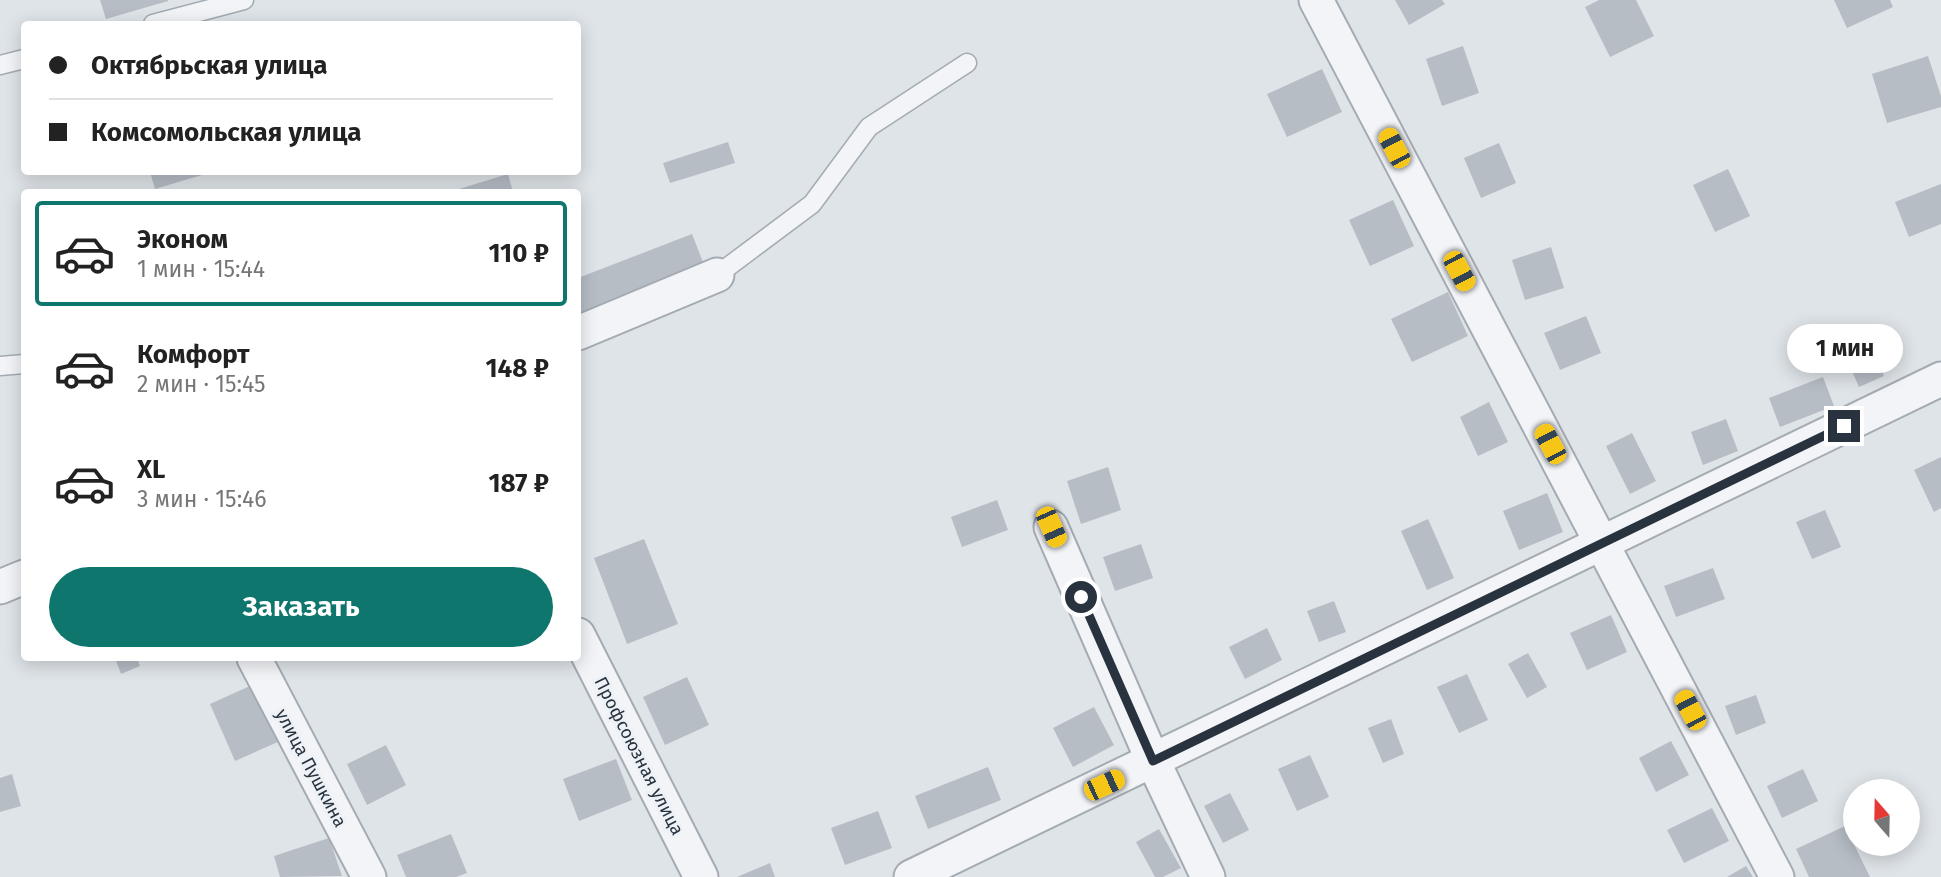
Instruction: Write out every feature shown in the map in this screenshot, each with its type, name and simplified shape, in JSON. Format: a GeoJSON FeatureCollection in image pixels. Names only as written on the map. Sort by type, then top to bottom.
{"type":"FeatureCollection","features":[{"type":"Feature","properties":{"kind":"street"},"geometry":{"type":"LineString","coordinates":[[1316,0],[1777,877]]}},
{"type":"Feature","properties":{"kind":"street"},"geometry":{"type":"LineString","coordinates":[[581,332],[717,275]]}},
{"type":"Feature","properties":{"kind":"street"},"geometry":{"type":"LineString","coordinates":[[911,877],[1941,379]]}},
{"type":"Feature","properties":{"kind":"street"},"geometry":{"type":"LineString","coordinates":[[1051,527],[1153,761],[1208,877]]}},
{"type":"Feature","properties":{"kind":"street"},"geometry":{"type":"LineString","coordinates":[[0,587],[21,578]]}},
{"type":"Feature","properties":{"kind":"street","name":"Профсоюзная улица"},"geometry":{"type":"LineString","coordinates":[[581,641],[701,877]]}},
{"type":"Feature","properties":{"kind":"street","name":"улица Пушкина"},"geometry":{"type":"LineString","coordinates":[[256,661],[369,877]]}},
{"type":"Feature","properties":{"kind":"lane"},"geometry":{"type":"LineString","coordinates":[[164,21],[244,0]]}},
{"type":"Feature","properties":{"kind":"lane"},"geometry":{"type":"LineString","coordinates":[[0,65],[21,60]]}},
{"type":"Feature","properties":{"kind":"lane"},"geometry":{"type":"LineString","coordinates":[[717,275],[812,204],[869,128],[967,63]]}},
{"type":"Feature","properties":{"kind":"lane"},"geometry":{"type":"LineString","coordinates":[[0,366],[21,364]]}},
{"type":"Feature","properties":{"kind":"building"},"geometry":{"type":"Polygon","coordinates":[[[100,0],[168,0],[168,1],[106,19],[100,0]]]}},
{"type":"Feature","properties":{"kind":"building"},"geometry":{"type":"Polygon","coordinates":[[[1395,0],[1442,0],[1445,4],[1409,25],[1395,0]]]}},
{"type":"Feature","properties":{"kind":"building"},"geometry":{"type":"Polygon","coordinates":[[[1599,0],[1636,0],[1654,36],[1610,57],[1585,7],[1599,0]]]}},
{"type":"Feature","properties":{"kind":"building"},"geometry":{"type":"Polygon","coordinates":[[[1834,0],[1890,0],[1893,7],[1847,28],[1834,0]]]}},
{"type":"Feature","properties":{"kind":"building"},"geometry":{"type":"Polygon","coordinates":[[[1463,46],[1479,93],[1442,106],[1426,59],[1463,46]]]}},
{"type":"Feature","properties":{"kind":"building"},"geometry":{"type":"Polygon","coordinates":[[[1928,56],[1941,96],[1941,107],[1887,123],[1872,74],[1928,56]]]}},
{"type":"Feature","properties":{"kind":"building"},"geometry":{"type":"Polygon","coordinates":[[[1322,69],[1342,112],[1287,137],[1267,94],[1322,69]]]}},
{"type":"Feature","properties":{"kind":"building"},"geometry":{"type":"Polygon","coordinates":[[[728,142],[735,163],[670,183],[663,163],[728,142]]]}},
{"type":"Feature","properties":{"kind":"building"},"geometry":{"type":"Polygon","coordinates":[[[1499,143],[1516,183],[1481,198],[1464,158],[1499,143]]]}},
{"type":"Feature","properties":{"kind":"building"},"geometry":{"type":"Polygon","coordinates":[[[1728,169],[1750,216],[1715,232],[1693,185],[1728,169]]]}},
{"type":"Feature","properties":{"kind":"building"},"geometry":{"type":"Polygon","coordinates":[[[151,175],[202,175],[155,189],[151,175]]]}},
{"type":"Feature","properties":{"kind":"building"},"geometry":{"type":"Polygon","coordinates":[[[508,175],[512,189],[459,189],[508,175]]]}},
{"type":"Feature","properties":{"kind":"building"},"geometry":{"type":"Polygon","coordinates":[[[1941,184],[1941,224],[1909,237],[1895,202],[1941,184]]]}},
{"type":"Feature","properties":{"kind":"building"},"geometry":{"type":"Polygon","coordinates":[[[1393,200],[1414,246],[1370,266],[1349,220],[1393,200]]]}},
{"type":"Feature","properties":{"kind":"building"},"geometry":{"type":"Polygon","coordinates":[[[692,234],[713,288],[581,339],[581,277],[692,234]]]}},
{"type":"Feature","properties":{"kind":"building"},"geometry":{"type":"Polygon","coordinates":[[[1551,247],[1564,288],[1525,300],[1512,260],[1551,247]]]}},
{"type":"Feature","properties":{"kind":"building"},"geometry":{"type":"Polygon","coordinates":[[[1448,292],[1468,336],[1412,362],[1391,319],[1448,292]]]}},
{"type":"Feature","properties":{"kind":"building"},"geometry":{"type":"Polygon","coordinates":[[[1586,316],[1601,353],[1560,370],[1544,333],[1586,316]]]}},
{"type":"Feature","properties":{"kind":"building"},"geometry":{"type":"Polygon","coordinates":[[[1865,331],[1884,376],[1859,387],[1839,342],[1865,331]]]}},
{"type":"Feature","properties":{"kind":"building"},"geometry":{"type":"Polygon","coordinates":[[[1823,377],[1834,406],[1780,427],[1769,398],[1823,377]]]}},
{"type":"Feature","properties":{"kind":"building"},"geometry":{"type":"Polygon","coordinates":[[[1489,402],[1508,442],[1478,456],[1460,417],[1489,402]]]}},
{"type":"Feature","properties":{"kind":"building"},"geometry":{"type":"Polygon","coordinates":[[[1726,419],[1738,451],[1703,465],[1691,432],[1726,419]]]}},
{"type":"Feature","properties":{"kind":"building"},"geometry":{"type":"Polygon","coordinates":[[[1632,433],[1656,481],[1630,494],[1606,446],[1632,433]]]}},
{"type":"Feature","properties":{"kind":"building"},"geometry":{"type":"Polygon","coordinates":[[[1941,457],[1941,508],[1934,512],[1914,470],[1941,457]]]}},
{"type":"Feature","properties":{"kind":"building"},"geometry":{"type":"Polygon","coordinates":[[[1108,467],[1121,510],[1081,524],[1067,481],[1108,467]]]}},
{"type":"Feature","properties":{"kind":"building"},"geometry":{"type":"Polygon","coordinates":[[[1547,493],[1563,532],[1519,550],[1503,511],[1547,493]]]}},
{"type":"Feature","properties":{"kind":"building"},"geometry":{"type":"Polygon","coordinates":[[[997,500],[1008,530],[962,547],[951,517],[997,500]]]}},
{"type":"Feature","properties":{"kind":"building"},"geometry":{"type":"Polygon","coordinates":[[[1825,510],[1841,547],[1812,559],[1796,522],[1825,510]]]}},
{"type":"Feature","properties":{"kind":"building"},"geometry":{"type":"Polygon","coordinates":[[[1428,519],[1454,578],[1427,590],[1401,531],[1428,519]]]}},
{"type":"Feature","properties":{"kind":"building"},"geometry":{"type":"Polygon","coordinates":[[[644,539],[678,624],[627,644],[594,558],[644,539]]]}},
{"type":"Feature","properties":{"kind":"building"},"geometry":{"type":"Polygon","coordinates":[[[1141,544],[1153,578],[1115,591],[1103,557],[1141,544]]]}},
{"type":"Feature","properties":{"kind":"building"},"geometry":{"type":"Polygon","coordinates":[[[1713,568],[1725,599],[1676,617],[1664,586],[1713,568]]]}},
{"type":"Feature","properties":{"kind":"building"},"geometry":{"type":"Polygon","coordinates":[[[1334,601],[1346,632],[1319,642],[1307,611],[1334,601]]]}},
{"type":"Feature","properties":{"kind":"building"},"geometry":{"type":"Polygon","coordinates":[[[1611,615],[1627,652],[1587,670],[1570,633],[1611,615]]]}},
{"type":"Feature","properties":{"kind":"building"},"geometry":{"type":"Polygon","coordinates":[[[1267,628],[1282,660],[1245,679],[1229,647],[1267,628]]]}},
{"type":"Feature","properties":{"kind":"building"},"geometry":{"type":"Polygon","coordinates":[[[1528,653],[1547,687],[1527,698],[1508,664],[1528,653]]]}},
{"type":"Feature","properties":{"kind":"building"},"geometry":{"type":"Polygon","coordinates":[[[116,661],[138,661],[140,666],[121,674],[116,661]]]}},
{"type":"Feature","properties":{"kind":"building"},"geometry":{"type":"Polygon","coordinates":[[[1467,674],[1488,720],[1459,733],[1437,687],[1467,674]]]}},
{"type":"Feature","properties":{"kind":"building"},"geometry":{"type":"Polygon","coordinates":[[[687,677],[709,725],[665,745],[643,697],[687,677]]]}},
{"type":"Feature","properties":{"kind":"building"},"geometry":{"type":"Polygon","coordinates":[[[263,680],[289,737],[235,761],[210,704],[263,680]]]}},
{"type":"Feature","properties":{"kind":"building"},"geometry":{"type":"Polygon","coordinates":[[[1756,695],[1766,723],[1736,735],[1725,706],[1756,695]]]}},
{"type":"Feature","properties":{"kind":"building"},"geometry":{"type":"Polygon","coordinates":[[[1094,707],[1114,745],[1073,767],[1053,728],[1094,707]]]}},
{"type":"Feature","properties":{"kind":"building"},"geometry":{"type":"Polygon","coordinates":[[[1391,719],[1404,754],[1383,763],[1368,728],[1391,719]]]}},
{"type":"Feature","properties":{"kind":"building"},"geometry":{"type":"Polygon","coordinates":[[[1671,741],[1689,775],[1656,792],[1639,758],[1671,741]]]}},
{"type":"Feature","properties":{"kind":"building"},"geometry":{"type":"Polygon","coordinates":[[[386,745],[406,785],[367,805],[347,764],[386,745]]]}},
{"type":"Feature","properties":{"kind":"building"},"geometry":{"type":"Polygon","coordinates":[[[1310,755],[1329,797],[1297,811],[1278,769],[1310,755]]]}},
{"type":"Feature","properties":{"kind":"building"},"geometry":{"type":"Polygon","coordinates":[[[616,759],[632,800],[579,821],[563,779],[616,759]]]}},
{"type":"Feature","properties":{"kind":"building"},"geometry":{"type":"Polygon","coordinates":[[[988,767],[1001,800],[928,829],[915,796],[988,767]]]}},
{"type":"Feature","properties":{"kind":"building"},"geometry":{"type":"Polygon","coordinates":[[[1803,769],[1818,801],[1782,818],[1767,786],[1803,769]]]}},
{"type":"Feature","properties":{"kind":"building"},"geometry":{"type":"Polygon","coordinates":[[[12,774],[21,806],[0,812],[0,778],[12,774]]]}},
{"type":"Feature","properties":{"kind":"building"},"geometry":{"type":"Polygon","coordinates":[[[1230,793],[1249,830],[1223,843],[1204,806],[1230,793]]]}},
{"type":"Feature","properties":{"kind":"building"},"geometry":{"type":"Polygon","coordinates":[[[1712,808],[1729,841],[1684,863],[1667,830],[1712,808]]]}},
{"type":"Feature","properties":{"kind":"building"},"geometry":{"type":"Polygon","coordinates":[[[878,811],[892,848],[845,865],[831,828],[878,811]]]}},
{"type":"Feature","properties":{"kind":"building"},"geometry":{"type":"Polygon","coordinates":[[[1843,827],[1843,856],[1860,856],[1870,877],[1809,877],[1796,849],[1843,827]]]}},
{"type":"Feature","properties":{"kind":"building"},"geometry":{"type":"Polygon","coordinates":[[[1159,829],[1181,868],[1163,877],[1155,877],[1136,842],[1159,829]]]}},
{"type":"Feature","properties":{"kind":"building"},"geometry":{"type":"Polygon","coordinates":[[[451,834],[467,873],[456,877],[406,877],[397,855],[451,834]]]}},
{"type":"Feature","properties":{"kind":"building"},"geometry":{"type":"Polygon","coordinates":[[[329,838],[342,876],[280,877],[274,856],[329,838]]]}},
{"type":"Feature","properties":{"kind":"building"},"geometry":{"type":"Polygon","coordinates":[[[770,863],[775,877],[737,877],[770,863]]]}},
{"type":"Feature","properties":{"kind":"building"},"geometry":{"type":"Polygon","coordinates":[[[1746,866],[1753,877],[1727,877],[1746,866]]]}},
{"type":"Feature","properties":{"kind":"route"},"geometry":{"type":"LineString","coordinates":[[1081,597],[1153,761],[1844,426]]}}]}
